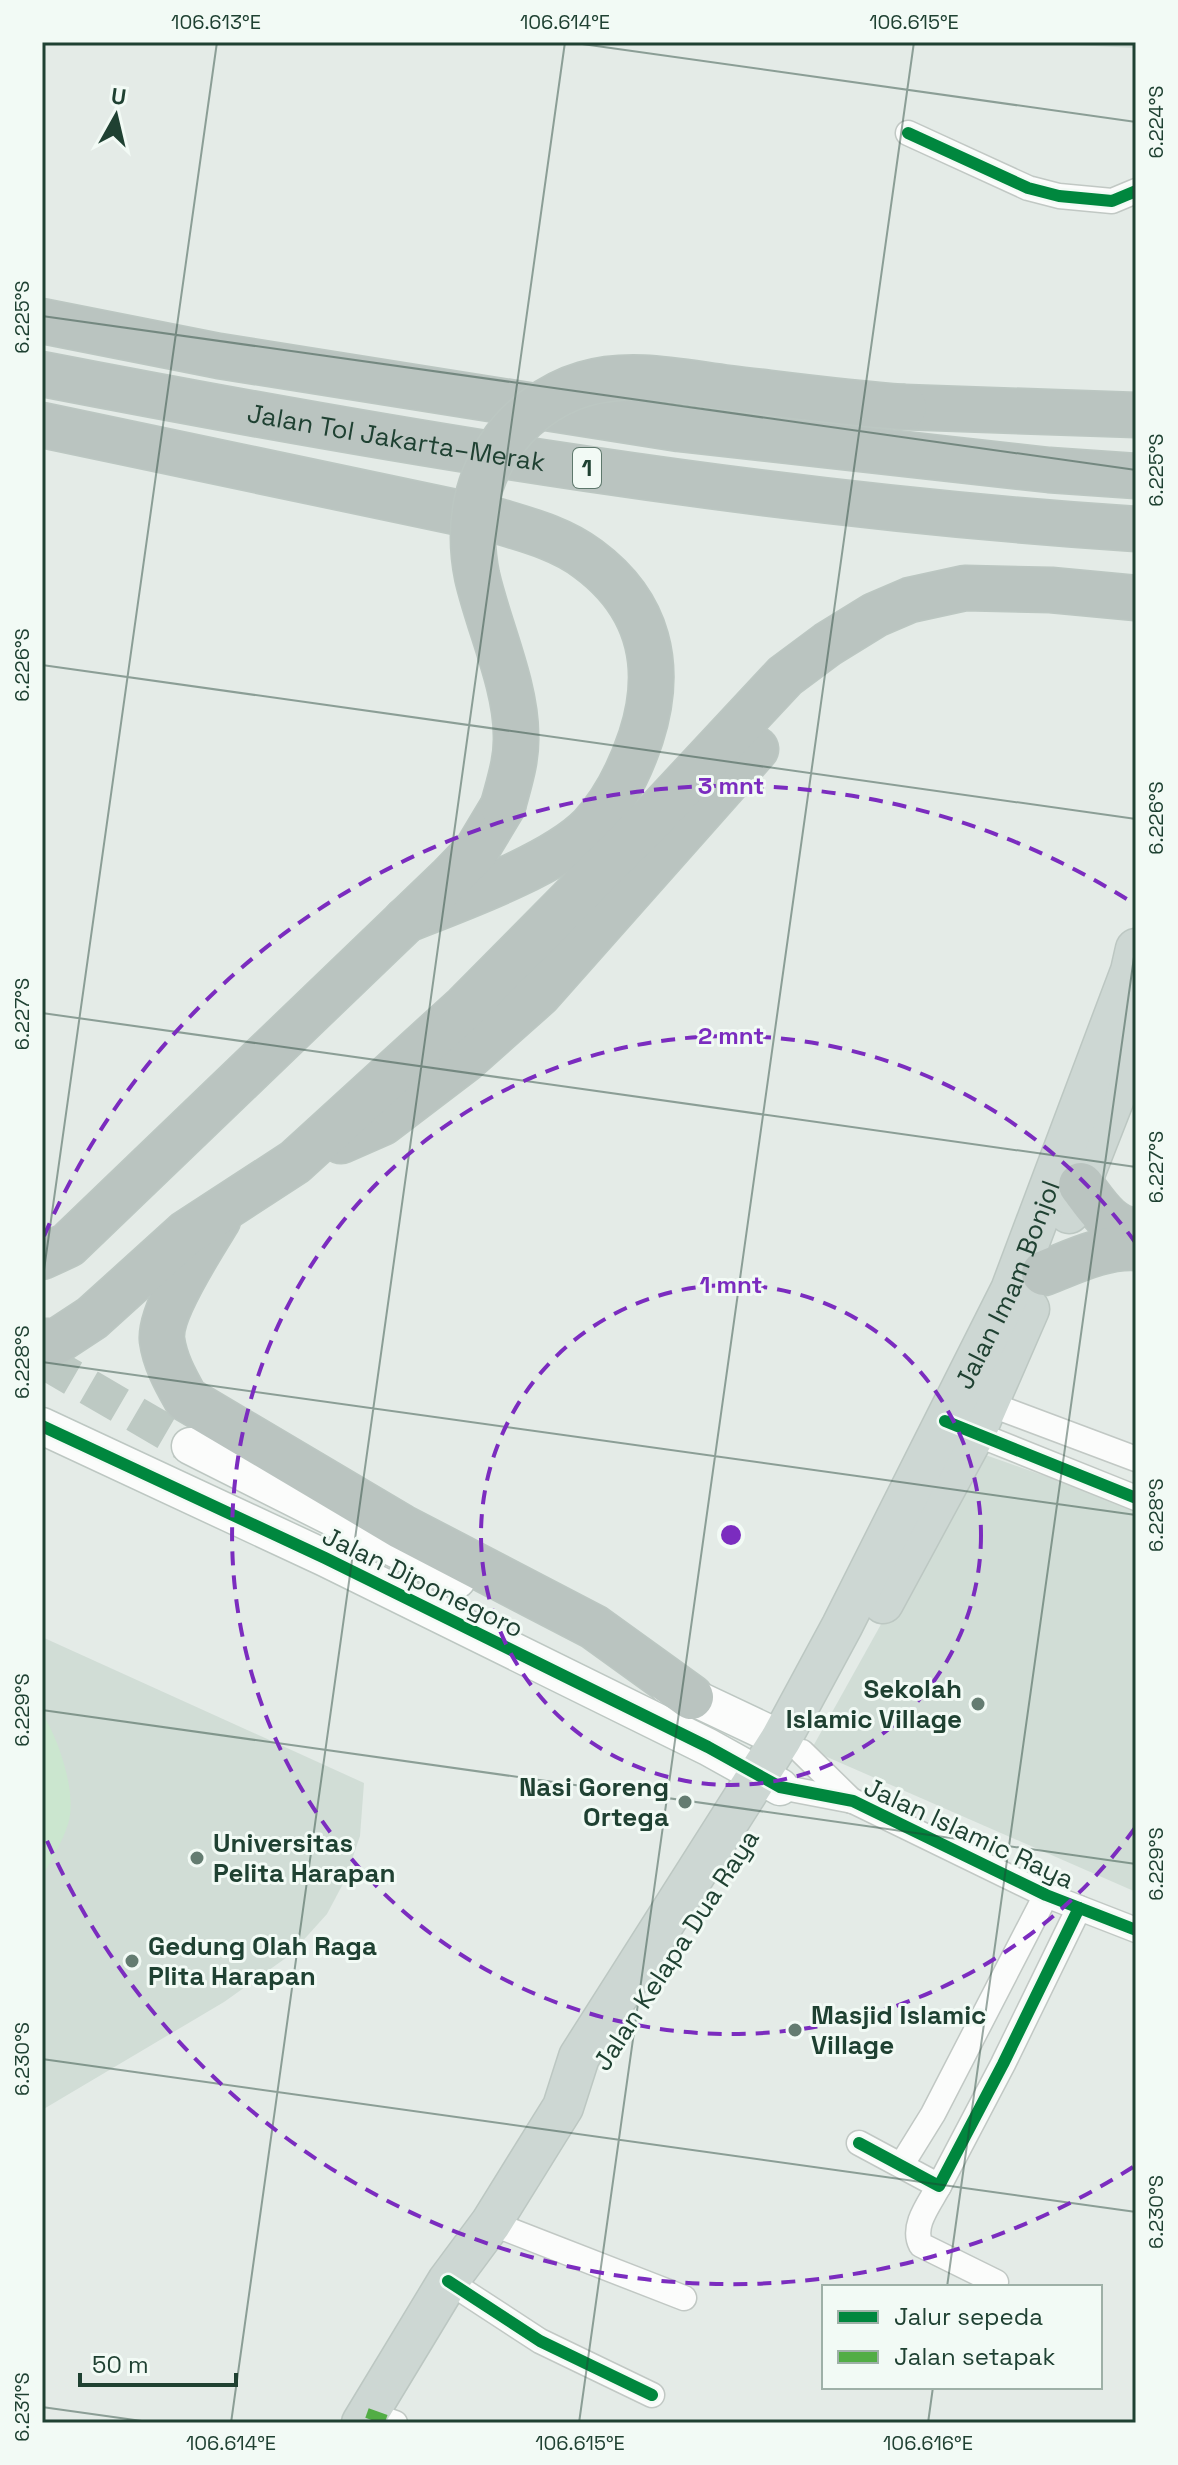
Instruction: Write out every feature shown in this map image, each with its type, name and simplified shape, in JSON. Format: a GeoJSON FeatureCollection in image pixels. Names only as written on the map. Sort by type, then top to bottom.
{"type":"FeatureCollection","features":[{"type":"Feature","properties":{"kind":"highway","name":"Jalan Tol Jakarta–Merak"},"geometry":{"type":"LineString","coordinates":[[42,321],[219,356],[679,429],[1049,470],[1136,476]]}},
{"type":"Feature","properties":{"kind":"highway","name":"Jalan Tol Jakarta–Merak"},"geometry":{"type":"LineString","coordinates":[[42,374],[200,404],[699,486],[1027,522],[1136,529]]}},
{"type":"Feature","properties":{"kind":"highway"},"geometry":{"type":"LineString","coordinates":[[42,1257],[68,1245],[406,920],[476,851],[503,806],[513,768],[517,733],[510,694],[477,574],[473,535],[476,499],[485,468],[510,431],[535,408],[583,384],[611,379],[657,378],[840,403],[1136,415]]}},
{"type":"Feature","properties":{"kind":"highway"},"geometry":{"type":"LineString","coordinates":[[42,425],[498,521],[541,534],[587,557],[623,590],[637,614],[649,646],[653,676],[648,715],[632,765],[614,796],[590,828],[565,847],[510,876],[406,920]]}},
{"type":"Feature","properties":{"kind":"highway"},"geometry":{"type":"LineString","coordinates":[[1049,470],[1136,465]]}},
{"type":"Feature","properties":{"kind":"highway"},"geometry":{"type":"LineString","coordinates":[[42,1341],[57,1341],[92,1318],[186,1233],[295,1162],[465,1007],[660,810],[785,676],[828,644],[875,615],[910,600],[965,588],[1051,590],[1136,598]]}},
{"type":"Feature","properties":{"kind":"highway"},"geometry":{"type":"LineString","coordinates":[[295,1162],[382,1123],[466,1059],[539,994],[754,751],[824,679],[901,624],[990,606],[1058,606],[1136,613]]}},
{"type":"Feature","properties":{"kind":"highway"},"geometry":{"type":"LineString","coordinates":[[1075,1199],[1093,1231],[1132,1242]]}},
{"type":"Feature","properties":{"kind":"highway"},"geometry":{"type":"LineString","coordinates":[[225,1208],[175,1296],[162,1332],[166,1355],[186,1399],[402,1527],[594,1627],[691,1697]]}},
{"type":"Feature","properties":{"kind":"highway"},"geometry":{"type":"LineString","coordinates":[[1044,1273],[1132,1242]]}},
{"type":"Feature","properties":{"kind":"main road","name":"Jalan Imam Bonjol"},"geometry":{"type":"LineString","coordinates":[[967,1413],[1131,971],[1136,949]]}},
{"type":"Feature","properties":{"kind":"main road","name":"Jalan Imam Bonjol"},"geometry":{"type":"LineString","coordinates":[[768,1781],[791,1746],[842,1626],[967,1413],[1044,1273],[1136,1042]]}},
{"type":"Feature","properties":{"kind":"main road","name":"Jalan Kelapa Dua Raya"},"geometry":{"type":"LineString","coordinates":[[375,2420],[448,2281],[491,2223],[563,2107],[603,2067],[664,1950],[746,1847],[768,1781]]}},
{"type":"Feature","properties":{"kind":"street"},"geometry":{"type":"LineString","coordinates":[[908,133],[1028,188],[1059,196],[1112,201],[1136,191]]}},
{"type":"Feature","properties":{"kind":"street"},"geometry":{"type":"LineString","coordinates":[[967,1413],[1136,1459]]}},
{"type":"Feature","properties":{"kind":"street"},"geometry":{"type":"LineString","coordinates":[[967,1413],[1136,1498]]}},
{"type":"Feature","properties":{"kind":"street","name":"Jalan Diponegoro"},"geometry":{"type":"LineString","coordinates":[[42,1426],[311,1551],[708,1747],[768,1781]]}},
{"type":"Feature","properties":{"kind":"street","name":"Jalan Diponegoro"},"geometry":{"type":"LineString","coordinates":[[190,1446],[791,1746]]}},
{"type":"Feature","properties":{"kind":"street","name":"Jalan Islamic Raya"},"geometry":{"type":"LineString","coordinates":[[791,1746],[853,1801]]}},
{"type":"Feature","properties":{"kind":"street","name":"Jalan Islamic Raya"},"geometry":{"type":"LineString","coordinates":[[768,1781],[853,1801],[1046,1895],[1136,1930]]}},
{"type":"Feature","properties":{"kind":"street"},"geometry":{"type":"LineString","coordinates":[[902,2164],[933,2114],[1046,1895]]}},
{"type":"Feature","properties":{"kind":"street"},"geometry":{"type":"LineString","coordinates":[[996,2282],[921,2245],[918,2227],[1003,2064],[1079,1908]]}},
{"type":"Feature","properties":{"kind":"street"},"geometry":{"type":"LineString","coordinates":[[859,2143],[939,2186]]}},
{"type":"Feature","properties":{"kind":"street"},"geometry":{"type":"LineString","coordinates":[[491,2223],[684,2298]]}},
{"type":"Feature","properties":{"kind":"street"},"geometry":{"type":"LineString","coordinates":[[448,2281],[540,2341],[652,2395]]}},
{"type":"Feature","properties":{"kind":"shaded area"},"geometry":{"type":"Polygon","coordinates":[[[1136,42],[1136,48],[1054,44],[1136,42]]]}},
{"type":"Feature","properties":{"kind":"shaded area","name":"Sekolah Islamic Village"},"geometry":{"type":"Polygon","coordinates":[[[977,1452],[1136,1508],[1136,1892],[811,1750],[977,1452]]]}},
{"type":"Feature","properties":{"kind":"shaded area","name":"Universitas Pelita Harapan"},"geometry":{"type":"Polygon","coordinates":[[[42,1637],[364,1783],[360,1836],[345,1880],[327,1914],[290,1955],[224,2002],[42,2110],[42,1637]]]}},
{"type":"Feature","properties":{"kind":"green space"},"geometry":{"type":"Polygon","coordinates":[[[42,1713],[64,1762],[71,1803],[66,1831],[42,1878],[42,1713]]]}},
{"type":"Feature","properties":{"kind":"tunnel"},"geometry":{"type":"LineString","coordinates":[[42,1360],[190,1446]]}},
{"type":"Feature","properties":{"kind":"marked path"},"geometry":{"type":"LineString","coordinates":[[367,2413],[395,2423]]}},
{"type":"Feature","properties":{"kind":"cycle path"},"geometry":{"type":"LineString","coordinates":[[908,133],[1028,188],[1059,196],[1112,201],[1136,191]]}},
{"type":"Feature","properties":{"kind":"cycle path"},"geometry":{"type":"LineString","coordinates":[[945,1421],[1136,1498]]}},
{"type":"Feature","properties":{"kind":"cycle path"},"geometry":{"type":"LineString","coordinates":[[42,1426],[325,1558],[708,1747],[780,1787],[853,1801],[1046,1895],[1136,1930]]}},
{"type":"Feature","properties":{"kind":"cycle path"},"geometry":{"type":"LineString","coordinates":[[859,2143],[939,2186],[1079,1908]]}},
{"type":"Feature","properties":{"kind":"cycle path"},"geometry":{"type":"LineString","coordinates":[[448,2281],[540,2341],[652,2395]]}},
{"type":"Feature","properties":{"kind":"place","name":"Sekolah Islamic Village"},"geometry":{"type":"Point","coordinates":[978,1704]}},
{"type":"Feature","properties":{"kind":"place","name":"Nasi Goreng Ortega"},"geometry":{"type":"Point","coordinates":[685,1802]}},
{"type":"Feature","properties":{"kind":"place","name":"Universitas Pelita Harapan"},"geometry":{"type":"Point","coordinates":[197,1858]}},
{"type":"Feature","properties":{"kind":"place","name":"Gedung Olah Raga Plita Harapan"},"geometry":{"type":"Point","coordinates":[132,1961]}},
{"type":"Feature","properties":{"kind":"place","name":"Masjid Islamic Village"},"geometry":{"type":"Point","coordinates":[795,2030]}}]}
